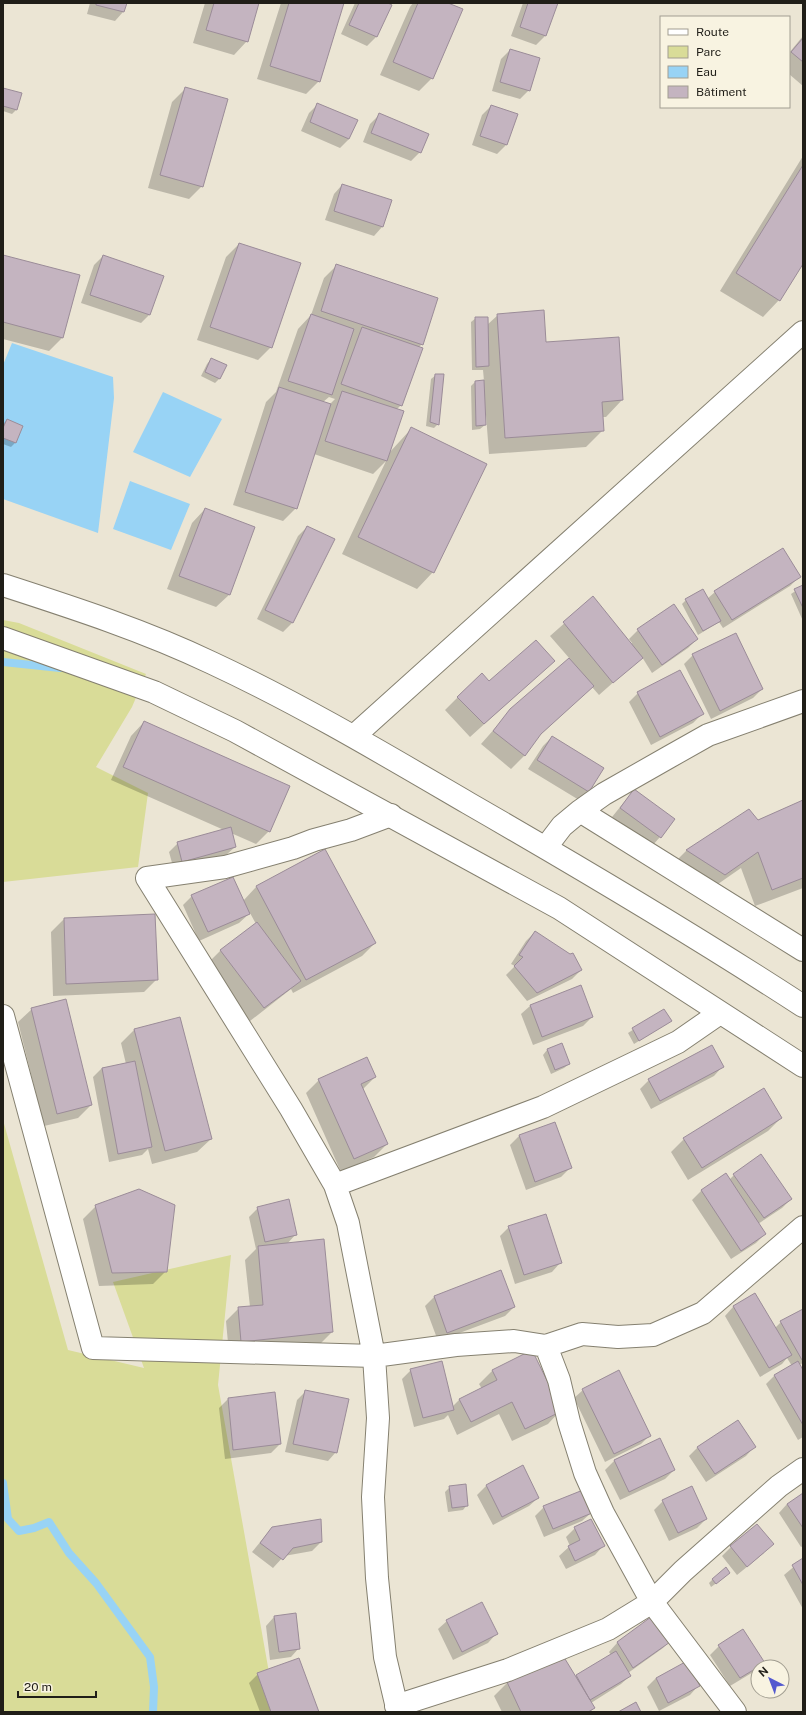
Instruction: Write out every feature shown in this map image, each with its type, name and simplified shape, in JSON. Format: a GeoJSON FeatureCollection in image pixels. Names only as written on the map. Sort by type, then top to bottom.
{"type":"FeatureCollection","features":[{"type":"Feature","properties":{"kind":"main road"},"geometry":{"type":"LineString","coordinates":[[354,736],[803,332]]}},
{"type":"Feature","properties":{"kind":"main road"},"geometry":{"type":"LineString","coordinates":[[3,585],[118,624],[212,663],[354,736],[546,847],[754,974],[803,1006]]}},
{"type":"Feature","properties":{"kind":"main road"},"geometry":{"type":"LineString","coordinates":[[3,638],[154,692],[235,731],[392,815],[559,908],[803,1066]]}},
{"type":"Feature","properties":{"kind":"main road"},"geometry":{"type":"LineString","coordinates":[[546,847],[562,826],[604,794],[708,735],[803,701]]}},
{"type":"Feature","properties":{"kind":"main road"},"geometry":{"type":"LineString","coordinates":[[580,811],[803,950]]}},
{"type":"Feature","properties":{"kind":"main road"},"geometry":{"type":"LineString","coordinates":[[392,815],[351,830],[225,867],[147,878],[291,1109],[335,1185],[348,1223],[374,1356],[378,1418],[373,1497],[377,1578],[385,1657],[398,1709],[508,1670],[608,1628],[652,1602],[683,1571],[774,1491],[803,1469]]}},
{"type":"Feature","properties":{"kind":"main road"},"geometry":{"type":"LineString","coordinates":[[335,1185],[543,1107],[678,1042],[720,1012]]}},
{"type":"Feature","properties":{"kind":"main road"},"geometry":{"type":"LineString","coordinates":[[3,1016],[93,1348],[374,1356],[456,1345],[514,1341],[546,1346],[582,1334],[618,1337],[653,1334],[703,1313],[803,1227]]}},
{"type":"Feature","properties":{"kind":"main road"},"geometry":{"type":"LineString","coordinates":[[546,1346],[560,1380],[569,1422],[585,1473],[603,1513],[652,1602],[735,1712]]}},
{"type":"Feature","properties":{"kind":"green space"},"geometry":{"type":"Polygon","coordinates":[[[3,620],[19,623],[146,674],[132,707],[96,767],[148,793],[138,867],[3,882],[3,620]]]}},
{"type":"Feature","properties":{"kind":"green space"},"geometry":{"type":"Polygon","coordinates":[[[3,1120],[68,1350],[144,1368],[113,1282],[231,1255],[218,1385],[276,1712],[3,1712],[3,1120]]]}},
{"type":"Feature","properties":{"kind":"water"},"geometry":{"type":"Polygon","coordinates":[[[12,343],[113,377],[114,398],[98,533],[3,499],[3,365],[12,343]]]}},
{"type":"Feature","properties":{"kind":"water"},"geometry":{"type":"Polygon","coordinates":[[[163,392],[222,419],[190,477],[133,452],[163,392]]]}},
{"type":"Feature","properties":{"kind":"water"},"geometry":{"type":"Polygon","coordinates":[[[130,481],[190,504],[171,550],[113,529],[130,481]]]}},
{"type":"Feature","properties":{"kind":"building"},"geometry":{"type":"Polygon","coordinates":[[[96,3],[127,3],[124,12],[96,5],[96,3]]]}},
{"type":"Feature","properties":{"kind":"building"},"geometry":{"type":"Polygon","coordinates":[[[214,3],[259,3],[248,42],[206,30],[214,3]]]}},
{"type":"Feature","properties":{"kind":"building"},"geometry":{"type":"Polygon","coordinates":[[[289,3],[344,3],[320,82],[270,66],[289,3]]]}},
{"type":"Feature","properties":{"kind":"building"},"geometry":{"type":"Polygon","coordinates":[[[359,3],[388,3],[392,5],[377,37],[349,25],[359,3]]]}},
{"type":"Feature","properties":{"kind":"building"},"geometry":{"type":"Polygon","coordinates":[[[418,3],[448,3],[463,9],[433,79],[393,62],[418,3]]]}},
{"type":"Feature","properties":{"kind":"building"},"geometry":{"type":"Polygon","coordinates":[[[528,3],[558,3],[546,36],[520,27],[528,3]]]}},
{"type":"Feature","properties":{"kind":"building"},"geometry":{"type":"Polygon","coordinates":[[[803,38],[803,62],[791,52],[803,38]]]}},
{"type":"Feature","properties":{"kind":"building"},"geometry":{"type":"Polygon","coordinates":[[[510,49],[540,58],[530,91],[500,82],[510,49]]]}},
{"type":"Feature","properties":{"kind":"building"},"geometry":{"type":"Polygon","coordinates":[[[185,87],[228,99],[203,187],[160,175],[185,87]]]}},
{"type":"Feature","properties":{"kind":"building"},"geometry":{"type":"Polygon","coordinates":[[[3,88],[22,93],[17,110],[3,106],[3,88]]]}},
{"type":"Feature","properties":{"kind":"building"},"geometry":{"type":"Polygon","coordinates":[[[317,103],[358,120],[349,139],[310,122],[317,103]]]}},
{"type":"Feature","properties":{"kind":"building"},"geometry":{"type":"Polygon","coordinates":[[[491,105],[518,114],[507,145],[480,136],[491,105]]]}},
{"type":"Feature","properties":{"kind":"building"},"geometry":{"type":"Polygon","coordinates":[[[379,113],[429,134],[421,153],[371,133],[379,113]]]}},
{"type":"Feature","properties":{"kind":"building"},"geometry":{"type":"Polygon","coordinates":[[[803,165],[803,264],[780,301],[736,273],[803,165]]]}},
{"type":"Feature","properties":{"kind":"building"},"geometry":{"type":"Polygon","coordinates":[[[342,184],[392,200],[383,227],[334,211],[342,184]]]}},
{"type":"Feature","properties":{"kind":"building"},"geometry":{"type":"Polygon","coordinates":[[[239,243],[301,263],[272,348],[210,327],[239,243]]]}},
{"type":"Feature","properties":{"kind":"building"},"geometry":{"type":"Polygon","coordinates":[[[3,255],[80,275],[63,338],[3,322],[3,255]]]}},
{"type":"Feature","properties":{"kind":"building"},"geometry":{"type":"Polygon","coordinates":[[[103,255],[164,276],[150,315],[90,295],[103,255]]]}},
{"type":"Feature","properties":{"kind":"building"},"geometry":{"type":"Polygon","coordinates":[[[336,264],[438,298],[423,345],[321,311],[336,264]]]}},
{"type":"Feature","properties":{"kind":"building"},"geometry":{"type":"Polygon","coordinates":[[[544,310],[546,342],[619,337],[623,400],[602,402],[604,431],[505,438],[497,314],[544,310]]]}},
{"type":"Feature","properties":{"kind":"building"},"geometry":{"type":"Polygon","coordinates":[[[311,314],[354,329],[332,395],[288,381],[311,314]]]}},
{"type":"Feature","properties":{"kind":"building"},"geometry":{"type":"Polygon","coordinates":[[[475,317],[488,317],[489,366],[476,367],[475,317]]]}},
{"type":"Feature","properties":{"kind":"building"},"geometry":{"type":"Polygon","coordinates":[[[362,327],[423,348],[402,406],[341,384],[362,327]]]}},
{"type":"Feature","properties":{"kind":"building"},"geometry":{"type":"Polygon","coordinates":[[[211,358],[227,365],[220,379],[205,372],[211,358]]]}},
{"type":"Feature","properties":{"kind":"building"},"geometry":{"type":"Polygon","coordinates":[[[435,374],[444,374],[439,425],[430,422],[435,374]]]}},
{"type":"Feature","properties":{"kind":"building"},"geometry":{"type":"Polygon","coordinates":[[[484,380],[486,425],[476,426],[475,381],[484,380]]]}},
{"type":"Feature","properties":{"kind":"building"},"geometry":{"type":"Polygon","coordinates":[[[279,387],[331,404],[297,509],[245,492],[279,387]]]}},
{"type":"Feature","properties":{"kind":"building"},"geometry":{"type":"Polygon","coordinates":[[[342,391],[404,411],[387,461],[325,441],[342,391]]]}},
{"type":"Feature","properties":{"kind":"building"},"geometry":{"type":"Polygon","coordinates":[[[7,419],[23,426],[16,443],[3,438],[3,428],[7,419]]]}},
{"type":"Feature","properties":{"kind":"building"},"geometry":{"type":"Polygon","coordinates":[[[411,427],[487,464],[434,573],[358,537],[411,427]]]}},
{"type":"Feature","properties":{"kind":"building"},"geometry":{"type":"Polygon","coordinates":[[[205,508],[255,527],[230,595],[179,576],[205,508]]]}},
{"type":"Feature","properties":{"kind":"building"},"geometry":{"type":"Polygon","coordinates":[[[307,526],[335,539],[293,623],[265,610],[307,526]]]}},
{"type":"Feature","properties":{"kind":"building"},"geometry":{"type":"Polygon","coordinates":[[[783,548],[801,577],[732,620],[714,591],[783,548]]]}},
{"type":"Feature","properties":{"kind":"building"},"geometry":{"type":"Polygon","coordinates":[[[803,585],[803,608],[794,589],[803,585]]]}},
{"type":"Feature","properties":{"kind":"building"},"geometry":{"type":"Polygon","coordinates":[[[703,589],[721,621],[703,631],[685,599],[703,589]]]}},
{"type":"Feature","properties":{"kind":"building"},"geometry":{"type":"Polygon","coordinates":[[[593,596],[643,658],[613,683],[563,622],[593,596]]]}},
{"type":"Feature","properties":{"kind":"building"},"geometry":{"type":"Polygon","coordinates":[[[674,604],[698,639],[662,665],[637,629],[674,604]]]}},
{"type":"Feature","properties":{"kind":"building"},"geometry":{"type":"Polygon","coordinates":[[[736,633],[763,689],[720,711],[692,654],[736,633]]]}},
{"type":"Feature","properties":{"kind":"building"},"geometry":{"type":"Polygon","coordinates":[[[536,640],[555,661],[484,724],[457,697],[482,673],[489,681],[536,640]]]}},
{"type":"Feature","properties":{"kind":"building"},"geometry":{"type":"Polygon","coordinates":[[[569,658],[594,686],[541,734],[525,756],[493,731],[510,709],[569,658]]]}},
{"type":"Feature","properties":{"kind":"building"},"geometry":{"type":"Polygon","coordinates":[[[680,670],[704,714],[660,737],[637,692],[680,670]]]}},
{"type":"Feature","properties":{"kind":"building"},"geometry":{"type":"Polygon","coordinates":[[[144,721],[290,786],[270,832],[123,767],[144,721]]]}},
{"type":"Feature","properties":{"kind":"building"},"geometry":{"type":"Polygon","coordinates":[[[552,736],[604,768],[589,792],[537,760],[552,736]]]}},
{"type":"Feature","properties":{"kind":"building"},"geometry":{"type":"Polygon","coordinates":[[[634,789],[675,819],[661,838],[620,808],[634,789]]]}},
{"type":"Feature","properties":{"kind":"building"},"geometry":{"type":"Polygon","coordinates":[[[803,800],[803,878],[772,890],[758,852],[725,875],[686,850],[749,809],[758,820],[803,800]]]}},
{"type":"Feature","properties":{"kind":"building"},"geometry":{"type":"Polygon","coordinates":[[[231,827],[236,847],[182,862],[177,842],[231,827]]]}},
{"type":"Feature","properties":{"kind":"building"},"geometry":{"type":"Polygon","coordinates":[[[325,849],[376,943],[306,980],[256,886],[325,849]]]}},
{"type":"Feature","properties":{"kind":"building"},"geometry":{"type":"Polygon","coordinates":[[[233,877],[250,914],[208,932],[191,895],[233,877]]]}},
{"type":"Feature","properties":{"kind":"building"},"geometry":{"type":"Polygon","coordinates":[[[155,914],[158,980],[66,984],[64,918],[155,914]]]}},
{"type":"Feature","properties":{"kind":"building"},"geometry":{"type":"Polygon","coordinates":[[[257,922],[301,981],[264,1008],[220,950],[257,922]]]}},
{"type":"Feature","properties":{"kind":"building"},"geometry":{"type":"Polygon","coordinates":[[[535,931],[570,954],[573,953],[582,970],[537,993],[514,966],[523,957],[519,955],[535,931]]]}},
{"type":"Feature","properties":{"kind":"building"},"geometry":{"type":"Polygon","coordinates":[[[581,985],[593,1017],[542,1037],[530,1005],[581,985]]]}},
{"type":"Feature","properties":{"kind":"building"},"geometry":{"type":"Polygon","coordinates":[[[66,999],[92,1105],[57,1114],[31,1008],[66,999]]]}},
{"type":"Feature","properties":{"kind":"building"},"geometry":{"type":"Polygon","coordinates":[[[664,1009],[672,1021],[639,1041],[632,1028],[664,1009]]]}},
{"type":"Feature","properties":{"kind":"building"},"geometry":{"type":"Polygon","coordinates":[[[180,1017],[212,1139],[165,1151],[134,1029],[180,1017]]]}},
{"type":"Feature","properties":{"kind":"building"},"geometry":{"type":"Polygon","coordinates":[[[562,1043],[570,1064],[555,1070],[547,1049],[562,1043]]]}},
{"type":"Feature","properties":{"kind":"building"},"geometry":{"type":"Polygon","coordinates":[[[712,1045],[724,1067],[660,1101],[648,1079],[712,1045]]]}},
{"type":"Feature","properties":{"kind":"building"},"geometry":{"type":"Polygon","coordinates":[[[367,1057],[376,1077],[361,1084],[388,1144],[354,1159],[318,1079],[367,1057]]]}},
{"type":"Feature","properties":{"kind":"building"},"geometry":{"type":"Polygon","coordinates":[[[135,1061],[152,1147],[118,1154],[102,1068],[135,1061]]]}},
{"type":"Feature","properties":{"kind":"building"},"geometry":{"type":"Polygon","coordinates":[[[764,1088],[782,1118],[702,1168],[683,1138],[764,1088]]]}},
{"type":"Feature","properties":{"kind":"building"},"geometry":{"type":"Polygon","coordinates":[[[555,1122],[572,1168],[535,1182],[519,1135],[555,1122]]]}},
{"type":"Feature","properties":{"kind":"building"},"geometry":{"type":"Polygon","coordinates":[[[761,1154],[792,1199],[764,1218],[733,1174],[761,1154]]]}},
{"type":"Feature","properties":{"kind":"building"},"geometry":{"type":"Polygon","coordinates":[[[726,1173],[766,1234],[741,1251],[701,1190],[726,1173]]]}},
{"type":"Feature","properties":{"kind":"building"},"geometry":{"type":"Polygon","coordinates":[[[139,1189],[175,1205],[167,1272],[112,1273],[95,1205],[139,1189]]]}},
{"type":"Feature","properties":{"kind":"building"},"geometry":{"type":"Polygon","coordinates":[[[289,1199],[297,1235],[265,1242],[257,1207],[289,1199]]]}},
{"type":"Feature","properties":{"kind":"building"},"geometry":{"type":"Polygon","coordinates":[[[546,1214],[562,1263],[524,1275],[508,1226],[546,1214]]]}},
{"type":"Feature","properties":{"kind":"building"},"geometry":{"type":"Polygon","coordinates":[[[324,1239],[333,1332],[241,1342],[238,1307],[263,1305],[258,1246],[324,1239]]]}},
{"type":"Feature","properties":{"kind":"building"},"geometry":{"type":"Polygon","coordinates":[[[501,1270],[515,1307],[447,1333],[434,1296],[501,1270]]]}},
{"type":"Feature","properties":{"kind":"building"},"geometry":{"type":"Polygon","coordinates":[[[755,1293],[792,1355],[769,1368],[733,1306],[755,1293]]]}},
{"type":"Feature","properties":{"kind":"building"},"geometry":{"type":"Polygon","coordinates":[[[803,1309],[803,1360],[802,1360],[780,1321],[803,1309]]]}},
{"type":"Feature","properties":{"kind":"building"},"geometry":{"type":"Polygon","coordinates":[[[532,1350],[562,1411],[525,1429],[512,1402],[471,1422],[459,1399],[497,1380],[492,1370],[532,1350]]]}},
{"type":"Feature","properties":{"kind":"building"},"geometry":{"type":"Polygon","coordinates":[[[442,1361],[454,1410],[423,1418],[410,1369],[442,1361]]]}},
{"type":"Feature","properties":{"kind":"building"},"geometry":{"type":"Polygon","coordinates":[[[798,1361],[803,1370],[803,1425],[774,1375],[798,1361]]]}},
{"type":"Feature","properties":{"kind":"building"},"geometry":{"type":"Polygon","coordinates":[[[619,1370],[651,1436],[614,1454],[582,1389],[619,1370]]]}},
{"type":"Feature","properties":{"kind":"building"},"geometry":{"type":"Polygon","coordinates":[[[305,1390],[349,1399],[337,1453],[293,1444],[305,1390]]]}},
{"type":"Feature","properties":{"kind":"building"},"geometry":{"type":"Polygon","coordinates":[[[275,1392],[281,1444],[233,1450],[228,1398],[275,1392]]]}},
{"type":"Feature","properties":{"kind":"building"},"geometry":{"type":"Polygon","coordinates":[[[738,1420],[756,1447],[715,1474],[697,1447],[738,1420]]]}},
{"type":"Feature","properties":{"kind":"building"},"geometry":{"type":"Polygon","coordinates":[[[660,1438],[675,1470],[629,1492],[614,1460],[660,1438]]]}},
{"type":"Feature","properties":{"kind":"building"},"geometry":{"type":"Polygon","coordinates":[[[523,1465],[539,1498],[502,1517],[486,1485],[523,1465]]]}},
{"type":"Feature","properties":{"kind":"building"},"geometry":{"type":"Polygon","coordinates":[[[466,1484],[468,1506],[452,1508],[449,1486],[466,1484]]]}},
{"type":"Feature","properties":{"kind":"building"},"geometry":{"type":"Polygon","coordinates":[[[692,1486],[707,1519],[678,1533],[662,1500],[692,1486]]]}},
{"type":"Feature","properties":{"kind":"building"},"geometry":{"type":"Polygon","coordinates":[[[583,1490],[592,1513],[553,1529],[543,1506],[583,1490]]]}},
{"type":"Feature","properties":{"kind":"building"},"geometry":{"type":"Polygon","coordinates":[[[803,1493],[803,1528],[787,1504],[803,1493]]]}},
{"type":"Feature","properties":{"kind":"building"},"geometry":{"type":"Polygon","coordinates":[[[321,1519],[322,1542],[293,1548],[283,1560],[260,1543],[272,1527],[321,1519]]]}},
{"type":"Feature","properties":{"kind":"building"},"geometry":{"type":"Polygon","coordinates":[[[591,1519],[605,1546],[575,1561],[568,1546],[580,1540],[574,1527],[591,1519]]]}},
{"type":"Feature","properties":{"kind":"building"},"geometry":{"type":"Polygon","coordinates":[[[757,1524],[774,1544],[747,1567],[730,1546],[757,1524]]]}},
{"type":"Feature","properties":{"kind":"building"},"geometry":{"type":"Polygon","coordinates":[[[803,1558],[803,1585],[792,1565],[803,1558]]]}},
{"type":"Feature","properties":{"kind":"building"},"geometry":{"type":"Polygon","coordinates":[[[726,1567],[730,1573],[716,1584],[712,1579],[726,1567]]]}},
{"type":"Feature","properties":{"kind":"building"},"geometry":{"type":"Polygon","coordinates":[[[482,1602],[498,1634],[462,1652],[446,1620],[482,1602]]]}},
{"type":"Feature","properties":{"kind":"building"},"geometry":{"type":"Polygon","coordinates":[[[296,1613],[300,1649],[279,1652],[274,1616],[296,1613]]]}},
{"type":"Feature","properties":{"kind":"building"},"geometry":{"type":"Polygon","coordinates":[[[655,1614],[673,1640],[633,1668],[617,1642],[655,1614]]]}},
{"type":"Feature","properties":{"kind":"building"},"geometry":{"type":"Polygon","coordinates":[[[743,1629],[762,1659],[750,1659],[750,1672],[740,1678],[718,1645],[743,1629]]]}},
{"type":"Feature","properties":{"kind":"building"},"geometry":{"type":"Polygon","coordinates":[[[616,1651],[631,1676],[590,1700],[576,1675],[616,1651]]]}},
{"type":"Feature","properties":{"kind":"building"},"geometry":{"type":"Polygon","coordinates":[[[562,1654],[595,1708],[588,1712],[521,1712],[507,1682],[562,1654]]]}},
{"type":"Feature","properties":{"kind":"building"},"geometry":{"type":"Polygon","coordinates":[[[299,1658],[319,1712],[271,1712],[257,1673],[299,1658]]]}},
{"type":"Feature","properties":{"kind":"building"},"geometry":{"type":"Polygon","coordinates":[[[687,1661],[700,1686],[668,1703],[656,1678],[687,1661]]]}},
{"type":"Feature","properties":{"kind":"building"},"geometry":{"type":"Polygon","coordinates":[[[636,1702],[641,1712],[618,1712],[636,1702]]]}},
{"type":"Feature","properties":{"kind":"waterway"},"geometry":{"type":"LineString","coordinates":[[3,662],[60,668]]}},
{"type":"Feature","properties":{"kind":"waterway"},"geometry":{"type":"LineString","coordinates":[[3,1483],[8,1519],[19,1531],[34,1528],[49,1522],[69,1553],[96,1583],[150,1657],[154,1687],[153,1712]]}}]}
